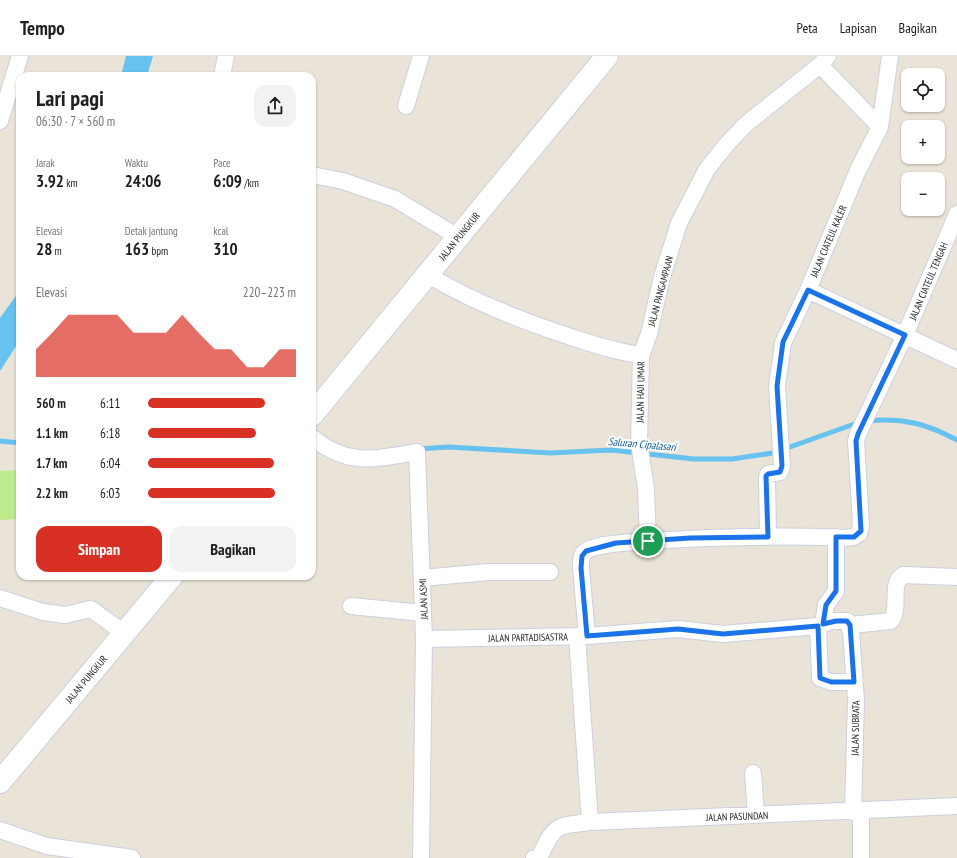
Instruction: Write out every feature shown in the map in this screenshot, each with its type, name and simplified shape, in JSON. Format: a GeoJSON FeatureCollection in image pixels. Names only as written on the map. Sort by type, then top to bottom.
{"type":"FeatureCollection","features":[{"type":"Feature","properties":{"kind":"main road","name":"JALAN PUNGKUR"},"geometry":{"type":"LineString","coordinates":[[316,410],[607,56]]}},
{"type":"Feature","properties":{"kind":"main road","name":"JALAN PUNGKUR"},"geometry":{"type":"LineString","coordinates":[[0,782],[169,580]]}},
{"type":"Feature","properties":{"kind":"street"},"geometry":{"type":"LineString","coordinates":[[0,121],[20,56]]}},
{"type":"Feature","properties":{"kind":"street"},"geometry":{"type":"LineString","coordinates":[[223,72],[226,56]]}},
{"type":"Feature","properties":{"kind":"street"},"geometry":{"type":"LineString","coordinates":[[406,106],[421,56]]}},
{"type":"Feature","properties":{"kind":"street","name":"JALAN CIATEUL KALER"},"geometry":{"type":"LineString","coordinates":[[768,537],[766,476],[768,474],[781,471],[782,447],[777,386],[783,342],[808,290],[858,170],[880,127],[890,56]]}},
{"type":"Feature","properties":{"kind":"street"},"geometry":{"type":"LineString","coordinates":[[824,61],[880,127]]}},
{"type":"Feature","properties":{"kind":"street","name":"JALAN PANGAMPAAN"},"geometry":{"type":"LineString","coordinates":[[641,356],[649,334],[662,276],[679,224],[707,169],[727,144],[746,124],[824,61]]}},
{"type":"Feature","properties":{"kind":"street"},"geometry":{"type":"LineString","coordinates":[[316,176],[343,181],[395,199],[458,237]]}},
{"type":"Feature","properties":{"kind":"street","name":"JALAN CIATEUL TENGAH"},"geometry":{"type":"LineString","coordinates":[[836,537],[854,537],[861,531],[856,441],[862,425],[905,335],[957,214]]}},
{"type":"Feature","properties":{"kind":"street"},"geometry":{"type":"LineString","coordinates":[[428,274],[459,293],[499,311],[597,346],[641,356]]}},
{"type":"Feature","properties":{"kind":"street"},"geometry":{"type":"LineString","coordinates":[[808,290],[957,360]]}},
{"type":"Feature","properties":{"kind":"street","name":"JALAN HAJI UMAR"},"geometry":{"type":"LineString","coordinates":[[641,356],[639,443],[642,453],[646,489],[648,541]]}},
{"type":"Feature","properties":{"kind":"street","name":"JALAN ASMI"},"geometry":{"type":"LineString","coordinates":[[316,440],[327,449],[345,457],[378,458],[417,452],[424,639],[421,858]]}},
{"type":"Feature","properties":{"kind":"street"},"geometry":{"type":"LineString","coordinates":[[590,822],[582,636],[581,568],[582,556],[586,551],[616,543],[648,541],[768,537],[836,537],[836,591],[826,605],[820,625],[820,678],[831,682],[854,682]]}},
{"type":"Feature","properties":{"kind":"street"},"geometry":{"type":"LineString","coordinates":[[422,578],[488,572],[550,572]]}},
{"type":"Feature","properties":{"kind":"street","name":"JALAN PARTADISASTRA"},"geometry":{"type":"LineString","coordinates":[[424,639],[582,636],[678,629],[723,634],[820,625],[836,621],[848,623],[891,621],[894,614],[898,582],[903,575],[957,577]]}},
{"type":"Feature","properties":{"kind":"street"},"geometry":{"type":"LineString","coordinates":[[0,598],[44,612],[65,615],[91,609],[124,633]]}},
{"type":"Feature","properties":{"kind":"street"},"geometry":{"type":"LineString","coordinates":[[351,606],[423,613]]}},
{"type":"Feature","properties":{"kind":"street","name":"JALAN SUBRATA"},"geometry":{"type":"LineString","coordinates":[[848,623],[856,700],[857,811],[861,858]]}},
{"type":"Feature","properties":{"kind":"street"},"geometry":{"type":"LineString","coordinates":[[753,773],[756,814]]}},
{"type":"Feature","properties":{"kind":"street","name":"JALAN PASUNDAN"},"geometry":{"type":"LineString","coordinates":[[534,858],[540,856],[549,836],[556,828],[590,822],[957,806]]}},
{"type":"Feature","properties":{"kind":"street"},"geometry":{"type":"LineString","coordinates":[[0,830],[47,846],[132,858]]}},
{"type":"Feature","properties":{"kind":"green space"},"geometry":{"type":"Polygon","coordinates":[[[16,470],[16,519],[0,520],[0,471],[16,470]]]}},
{"type":"Feature","properties":{"kind":"water"},"geometry":{"type":"Polygon","coordinates":[[[126,56],[153,56],[148,72],[122,72],[126,56]]]}},
{"type":"Feature","properties":{"kind":"water"},"geometry":{"type":"Polygon","coordinates":[[[16,296],[16,346],[0,371],[0,318],[16,296]]]}},
{"type":"Feature","properties":{"kind":"waterway","name":"Saluran Cipalasari"},"geometry":{"type":"LineString","coordinates":[[868,421],[892,420],[914,423],[946,434],[957,440]]}},
{"type":"Feature","properties":{"kind":"waterway","name":"Saluran Cipalasari"},"geometry":{"type":"LineString","coordinates":[[417,449],[449,447],[550,453],[611,450],[694,459],[732,459],[773,453],[860,422]]}},
{"type":"Feature","properties":{"kind":"waterway","name":"Saluran Cipalasari"},"geometry":{"type":"LineString","coordinates":[[0,441],[16,443]]}},
{"type":"Feature","properties":{"kind":"route"},"geometry":{"type":"LineString","coordinates":[[808,290],[905,335],[867,414],[856,441],[861,531],[854,537],[836,537],[836,591],[834,596],[826,605],[823,624],[842,620],[847,621],[850,625],[854,682],[831,682],[820,678],[818,673],[818,626],[723,634],[678,629],[587,636],[581,568],[582,556],[586,551],[616,543],[648,541],[690,538],[768,537],[766,476],[767,474],[780,472],[782,466],[777,386],[783,342],[808,290]]}}]}
